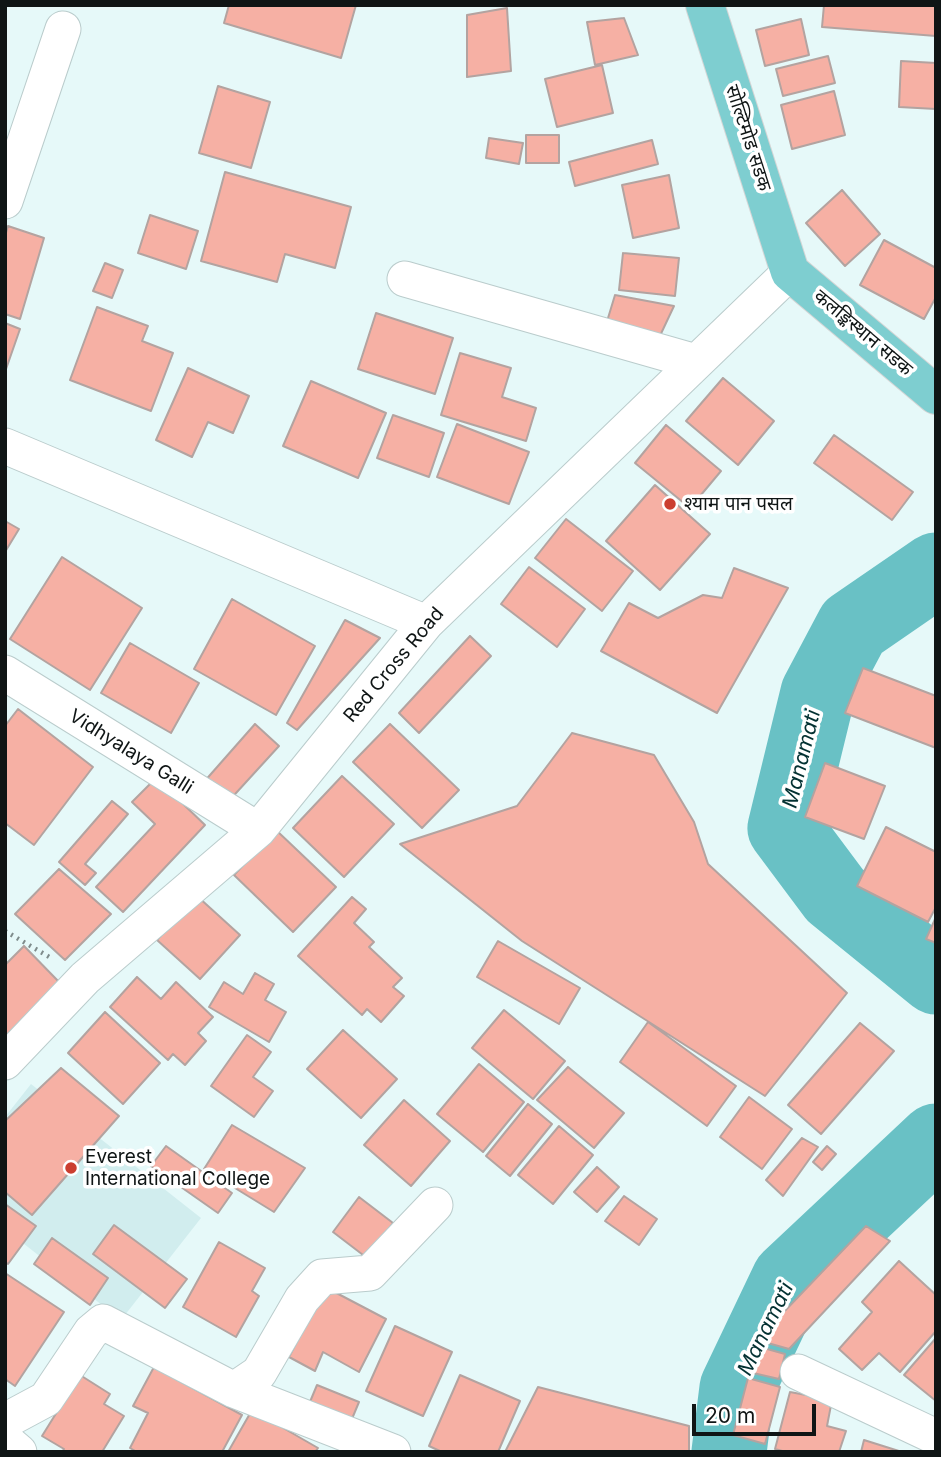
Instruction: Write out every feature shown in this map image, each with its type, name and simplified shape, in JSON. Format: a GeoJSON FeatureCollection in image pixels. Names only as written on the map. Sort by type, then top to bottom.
{"type":"FeatureCollection","features":[{"type":"Feature","properties":{"kind":"highway","name":"सोल्टिमोड सडक"},"geometry":{"type":"LineString","coordinates":[[705,5],[790,272]]}},
{"type":"Feature","properties":{"kind":"highway","name":"कलङ्किस्थान सडक"},"geometry":{"type":"LineString","coordinates":[[790,272],[936,395]]}},
{"type":"Feature","properties":{"kind":"street"},"geometry":{"type":"LineString","coordinates":[[5,201],[63,29]]}},
{"type":"Feature","properties":{"kind":"street","name":"Red Cross Road"},"geometry":{"type":"LineString","coordinates":[[5,1062],[85,978],[258,830],[426,623],[790,272]]}},
{"type":"Feature","properties":{"kind":"street"},"geometry":{"type":"LineString","coordinates":[[405,279],[696,362]]}},
{"type":"Feature","properties":{"kind":"street"},"geometry":{"type":"LineString","coordinates":[[5,446],[426,623]]}},
{"type":"Feature","properties":{"kind":"street","name":"Vidhyalaya Galli"},"geometry":{"type":"LineString","coordinates":[[5,673],[258,830]]}},
{"type":"Feature","properties":{"kind":"street"},"geometry":{"type":"LineString","coordinates":[[234,1390],[259,1373],[302,1299],[322,1277],[370,1273],[435,1205]]}},
{"type":"Feature","properties":{"kind":"street"},"geometry":{"type":"LineString","coordinates":[[5,1421],[46,1399],[91,1332],[103,1322],[234,1390],[393,1452]]}},
{"type":"Feature","properties":{"kind":"street"},"geometry":{"type":"LineString","coordinates":[[798,1371],[936,1437]]}},
{"type":"Feature","properties":{"kind":"street"},"geometry":{"type":"LineString","coordinates":[[5,1440],[19,1452]]}},
{"type":"Feature","properties":{"kind":"path"},"geometry":{"type":"LineString","coordinates":[[5,931],[85,978]]}},
{"type":"Feature","properties":{"kind":"shaded area","name":"Everest International College"},"geometry":{"type":"Polygon","coordinates":[[[31,1084],[201,1218],[121,1320],[5,1229],[5,1117],[31,1084]]]}},
{"type":"Feature","properties":{"kind":"building"},"geometry":{"type":"Polygon","coordinates":[[[229,5],[356,5],[341,58],[224,23],[229,5]]]}},
{"type":"Feature","properties":{"kind":"building"},"geometry":{"type":"Polygon","coordinates":[[[824,5],[936,5],[936,36],[822,27],[824,5]]]}},
{"type":"Feature","properties":{"kind":"building"},"geometry":{"type":"Polygon","coordinates":[[[507,8],[511,71],[467,77],[467,15],[507,8]]]}},
{"type":"Feature","properties":{"kind":"building"},"geometry":{"type":"Polygon","coordinates":[[[624,18],[638,55],[595,65],[587,22],[624,18]]]}},
{"type":"Feature","properties":{"kind":"building"},"geometry":{"type":"Polygon","coordinates":[[[801,19],[809,55],[765,66],[756,30],[801,19]]]}},
{"type":"Feature","properties":{"kind":"building"},"geometry":{"type":"Polygon","coordinates":[[[828,56],[835,83],[783,96],[776,69],[828,56]]]}},
{"type":"Feature","properties":{"kind":"building"},"geometry":{"type":"Polygon","coordinates":[[[901,61],[936,63],[936,109],[899,107],[901,61]]]}},
{"type":"Feature","properties":{"kind":"building"},"geometry":{"type":"Polygon","coordinates":[[[602,65],[613,113],[557,127],[545,79],[602,65]]]}},
{"type":"Feature","properties":{"kind":"building"},"geometry":{"type":"Polygon","coordinates":[[[218,86],[270,102],[251,168],[199,153],[218,86]]]}},
{"type":"Feature","properties":{"kind":"building"},"geometry":{"type":"Polygon","coordinates":[[[834,91],[845,135],[792,149],[781,105],[834,91]]]}},
{"type":"Feature","properties":{"kind":"building"},"geometry":{"type":"Polygon","coordinates":[[[526,135],[559,135],[559,163],[526,163],[526,135]]]}},
{"type":"Feature","properties":{"kind":"building"},"geometry":{"type":"Polygon","coordinates":[[[489,138],[523,143],[519,164],[486,158],[489,138]]]}},
{"type":"Feature","properties":{"kind":"building"},"geometry":{"type":"Polygon","coordinates":[[[652,140],[658,164],[575,186],[569,162],[652,140]]]}},
{"type":"Feature","properties":{"kind":"building"},"geometry":{"type":"Polygon","coordinates":[[[225,172],[351,207],[335,268],[285,254],[277,282],[201,261],[225,172]]]}},
{"type":"Feature","properties":{"kind":"building"},"geometry":{"type":"Polygon","coordinates":[[[669,175],[679,228],[633,238],[622,185],[669,175]]]}},
{"type":"Feature","properties":{"kind":"building"},"geometry":{"type":"Polygon","coordinates":[[[842,190],[880,234],[845,266],[806,223],[842,190]]]}},
{"type":"Feature","properties":{"kind":"building"},"geometry":{"type":"Polygon","coordinates":[[[150,215],[198,231],[186,269],[138,253],[150,215]]]}},
{"type":"Feature","properties":{"kind":"building"},"geometry":{"type":"Polygon","coordinates":[[[8,226],[44,238],[20,319],[5,314],[5,236],[8,226]]]}},
{"type":"Feature","properties":{"kind":"building"},"geometry":{"type":"Polygon","coordinates":[[[884,240],[936,268],[936,297],[924,319],[860,285],[884,240]]]}},
{"type":"Feature","properties":{"kind":"building"},"geometry":{"type":"Polygon","coordinates":[[[623,253],[679,258],[675,296],[619,290],[623,253]]]}},
{"type":"Feature","properties":{"kind":"building"},"geometry":{"type":"Polygon","coordinates":[[[105,263],[123,270],[112,298],[93,291],[105,263]]]}},
{"type":"Feature","properties":{"kind":"building"},"geometry":{"type":"Polygon","coordinates":[[[615,295],[674,306],[658,340],[605,328],[615,295]]]}},
{"type":"Feature","properties":{"kind":"building"},"geometry":{"type":"Polygon","coordinates":[[[97,307],[148,326],[142,341],[173,353],[151,411],[70,380],[97,307]]]}},
{"type":"Feature","properties":{"kind":"building"},"geometry":{"type":"Polygon","coordinates":[[[376,313],[453,338],[435,394],[358,369],[376,313]]]}},
{"type":"Feature","properties":{"kind":"building"},"geometry":{"type":"Polygon","coordinates":[[[5,323],[20,329],[5,372],[5,323]]]}},
{"type":"Feature","properties":{"kind":"building"},"geometry":{"type":"Polygon","coordinates":[[[460,353],[511,368],[502,397],[536,408],[526,441],[441,415],[460,353]]]}},
{"type":"Feature","properties":{"kind":"building"},"geometry":{"type":"Polygon","coordinates":[[[188,368],[249,396],[233,433],[208,422],[192,457],[156,440],[188,368]]]}},
{"type":"Feature","properties":{"kind":"building"},"geometry":{"type":"Polygon","coordinates":[[[723,378],[774,421],[738,465],[686,421],[723,378]]]}},
{"type":"Feature","properties":{"kind":"building"},"geometry":{"type":"Polygon","coordinates":[[[311,381],[386,413],[358,478],[283,446],[311,381]]]}},
{"type":"Feature","properties":{"kind":"building"},"geometry":{"type":"Polygon","coordinates":[[[393,415],[444,433],[429,477],[377,458],[393,415]]]}},
{"type":"Feature","properties":{"kind":"building"},"geometry":{"type":"Polygon","coordinates":[[[457,424],[529,452],[509,504],[437,477],[457,424]]]}},
{"type":"Feature","properties":{"kind":"building"},"geometry":{"type":"Polygon","coordinates":[[[666,425],[721,471],[690,508],[635,463],[666,425]]]}},
{"type":"Feature","properties":{"kind":"building"},"geometry":{"type":"Polygon","coordinates":[[[834,435],[913,492],[892,520],[814,463],[834,435]]]}},
{"type":"Feature","properties":{"kind":"building"},"geometry":{"type":"Polygon","coordinates":[[[655,485],[710,534],[660,590],[606,541],[655,485]]]}},
{"type":"Feature","properties":{"kind":"building"},"geometry":{"type":"Polygon","coordinates":[[[566,519],[633,571],[602,611],[535,558],[566,519]]]}},
{"type":"Feature","properties":{"kind":"building"},"geometry":{"type":"Polygon","coordinates":[[[5,521],[19,529],[5,552],[5,521]]]}},
{"type":"Feature","properties":{"kind":"building"},"geometry":{"type":"Polygon","coordinates":[[[62,557],[142,608],[90,690],[10,639],[62,557]]]}},
{"type":"Feature","properties":{"kind":"building"},"geometry":{"type":"Polygon","coordinates":[[[529,567],[585,609],[557,647],[501,604],[529,567]]]}},
{"type":"Feature","properties":{"kind":"building"},"geometry":{"type":"Polygon","coordinates":[[[734,568],[788,588],[717,713],[601,651],[629,603],[658,618],[703,595],[722,598],[734,568]]]}},
{"type":"Feature","properties":{"kind":"building"},"geometry":{"type":"Polygon","coordinates":[[[232,599],[315,646],[276,715],[194,669],[232,599]]]}},
{"type":"Feature","properties":{"kind":"building"},"geometry":{"type":"Polygon","coordinates":[[[345,620],[380,638],[297,730],[287,723],[345,620]]]}},
{"type":"Feature","properties":{"kind":"building"},"geometry":{"type":"Polygon","coordinates":[[[470,636],[491,656],[419,733],[399,713],[470,636]]]}},
{"type":"Feature","properties":{"kind":"building"},"geometry":{"type":"Polygon","coordinates":[[[130,643],[199,683],[171,733],[101,693],[130,643]]]}},
{"type":"Feature","properties":{"kind":"building"},"geometry":{"type":"Polygon","coordinates":[[[863,668],[936,696],[936,748],[845,713],[863,668]]]}},
{"type":"Feature","properties":{"kind":"building"},"geometry":{"type":"Polygon","coordinates":[[[18,709],[93,767],[34,845],[5,823],[5,726],[18,709]]]}},
{"type":"Feature","properties":{"kind":"building"},"geometry":{"type":"Polygon","coordinates":[[[255,724],[279,746],[226,804],[203,783],[255,724]]]}},
{"type":"Feature","properties":{"kind":"building"},"geometry":{"type":"Polygon","coordinates":[[[390,724],[459,790],[422,828],[353,762],[390,724]]]}},
{"type":"Feature","properties":{"kind":"building"},"geometry":{"type":"Polygon","coordinates":[[[572,733],[654,755],[694,822],[708,864],[847,993],[765,1096],[522,941],[400,844],[517,806],[572,733]]]}},
{"type":"Feature","properties":{"kind":"building"},"geometry":{"type":"Polygon","coordinates":[[[825,763],[885,786],[864,839],[805,817],[825,763]]]}},
{"type":"Feature","properties":{"kind":"building"},"geometry":{"type":"Polygon","coordinates":[[[342,776],[394,824],[344,877],[293,828],[342,776]]]}},
{"type":"Feature","properties":{"kind":"building"},"geometry":{"type":"Polygon","coordinates":[[[156,778],[205,825],[123,912],[96,887],[155,824],[132,802],[156,778]]]}},
{"type":"Feature","properties":{"kind":"building"},"geometry":{"type":"Polygon","coordinates":[[[112,801],[128,814],[85,864],[96,873],[85,885],[59,862],[112,801]]]}},
{"type":"Feature","properties":{"kind":"building"},"geometry":{"type":"Polygon","coordinates":[[[886,827],[936,852],[936,907],[928,922],[857,886],[886,827]]]}},
{"type":"Feature","properties":{"kind":"building"},"geometry":{"type":"Polygon","coordinates":[[[276,830],[336,887],[293,932],[234,875],[276,830]]]}},
{"type":"Feature","properties":{"kind":"building"},"geometry":{"type":"Polygon","coordinates":[[[59,869],[111,914],[65,960],[15,914],[59,869]]]}},
{"type":"Feature","properties":{"kind":"building"},"geometry":{"type":"Polygon","coordinates":[[[197,896],[240,935],[200,979],[157,940],[197,896]]]}},
{"type":"Feature","properties":{"kind":"building"},"geometry":{"type":"Polygon","coordinates":[[[352,897],[366,909],[354,923],[374,942],[369,947],[402,978],[393,987],[404,996],[381,1022],[367,1009],[362,1015],[298,956],[352,897]]]}},
{"type":"Feature","properties":{"kind":"building"},"geometry":{"type":"Polygon","coordinates":[[[936,917],[936,943],[926,939],[936,917]]]}},
{"type":"Feature","properties":{"kind":"building"},"geometry":{"type":"Polygon","coordinates":[[[498,941],[580,988],[559,1024],[477,977],[498,941]]]}},
{"type":"Feature","properties":{"kind":"building"},"geometry":{"type":"Polygon","coordinates":[[[24,946],[60,983],[5,1037],[5,965],[24,946]]]}},
{"type":"Feature","properties":{"kind":"building"},"geometry":{"type":"Polygon","coordinates":[[[255,973],[274,984],[265,1000],[286,1012],[269,1042],[209,1007],[224,982],[243,994],[255,973]]]}},
{"type":"Feature","properties":{"kind":"building"},"geometry":{"type":"Polygon","coordinates":[[[137,977],[161,999],[176,982],[213,1017],[198,1033],[206,1041],[185,1065],[173,1054],[168,1060],[110,1007],[137,977]]]}},
{"type":"Feature","properties":{"kind":"building"},"geometry":{"type":"Polygon","coordinates":[[[504,1010],[565,1061],[533,1099],[472,1048],[504,1010]]]}},
{"type":"Feature","properties":{"kind":"building"},"geometry":{"type":"Polygon","coordinates":[[[105,1012],[160,1063],[123,1104],[68,1053],[105,1012]]]}},
{"type":"Feature","properties":{"kind":"building"},"geometry":{"type":"Polygon","coordinates":[[[648,1022],[736,1086],[707,1126],[620,1062],[648,1022]]]}},
{"type":"Feature","properties":{"kind":"building"},"geometry":{"type":"Polygon","coordinates":[[[860,1023],[894,1051],[821,1134],[788,1105],[860,1023]]]}},
{"type":"Feature","properties":{"kind":"building"},"geometry":{"type":"Polygon","coordinates":[[[343,1030],[397,1079],[361,1118],[307,1069],[343,1030]]]}},
{"type":"Feature","properties":{"kind":"building"},"geometry":{"type":"Polygon","coordinates":[[[247,1035],[271,1052],[253,1077],[273,1091],[254,1117],[211,1086],[247,1035]]]}},
{"type":"Feature","properties":{"kind":"building"},"geometry":{"type":"Polygon","coordinates":[[[479,1064],[524,1102],[483,1152],[437,1114],[479,1064]]]}},
{"type":"Feature","properties":{"kind":"building"},"geometry":{"type":"Polygon","coordinates":[[[568,1067],[624,1113],[594,1148],[537,1100],[568,1067]]]}},
{"type":"Feature","properties":{"kind":"building"},"geometry":{"type":"Polygon","coordinates":[[[61,1068],[119,1116],[32,1215],[5,1192],[5,1121],[61,1068]]]}},
{"type":"Feature","properties":{"kind":"building"},"geometry":{"type":"Polygon","coordinates":[[[749,1097],[792,1129],[762,1169],[720,1137],[749,1097]]]}},
{"type":"Feature","properties":{"kind":"building"},"geometry":{"type":"Polygon","coordinates":[[[404,1100],[450,1141],[411,1186],[364,1145],[404,1100]]]}},
{"type":"Feature","properties":{"kind":"building"},"geometry":{"type":"Polygon","coordinates":[[[528,1104],[552,1124],[510,1176],[486,1156],[528,1104]]]}},
{"type":"Feature","properties":{"kind":"building"},"geometry":{"type":"Polygon","coordinates":[[[232,1125],[305,1168],[274,1212],[204,1169],[232,1125]]]}},
{"type":"Feature","properties":{"kind":"building"},"geometry":{"type":"Polygon","coordinates":[[[559,1126],[593,1155],[553,1204],[518,1175],[559,1126]]]}},
{"type":"Feature","properties":{"kind":"building"},"geometry":{"type":"Polygon","coordinates":[[[802,1138],[818,1147],[783,1196],[766,1180],[802,1138]]]}},
{"type":"Feature","properties":{"kind":"building"},"geometry":{"type":"Polygon","coordinates":[[[166,1146],[232,1193],[218,1213],[151,1166],[166,1146]]]}},
{"type":"Feature","properties":{"kind":"building"},"geometry":{"type":"Polygon","coordinates":[[[827,1146],[836,1154],[822,1170],[813,1162],[827,1146]]]}},
{"type":"Feature","properties":{"kind":"building"},"geometry":{"type":"Polygon","coordinates":[[[597,1167],[619,1187],[597,1212],[574,1192],[597,1167]]]}},
{"type":"Feature","properties":{"kind":"building"},"geometry":{"type":"Polygon","coordinates":[[[624,1196],[657,1219],[639,1245],[605,1221],[624,1196]]]}},
{"type":"Feature","properties":{"kind":"building"},"geometry":{"type":"Polygon","coordinates":[[[359,1197],[393,1223],[367,1258],[333,1232],[359,1197]]]}},
{"type":"Feature","properties":{"kind":"building"},"geometry":{"type":"Polygon","coordinates":[[[5,1204],[36,1226],[8,1264],[5,1262],[5,1204]]]}},
{"type":"Feature","properties":{"kind":"building"},"geometry":{"type":"Polygon","coordinates":[[[114,1225],[187,1279],[165,1308],[93,1254],[114,1225]]]}},
{"type":"Feature","properties":{"kind":"building"},"geometry":{"type":"Polygon","coordinates":[[[866,1226],[890,1241],[789,1349],[757,1340],[866,1226]]]}},
{"type":"Feature","properties":{"kind":"building"},"geometry":{"type":"Polygon","coordinates":[[[52,1238],[108,1278],[90,1305],[34,1264],[52,1238]]]}},
{"type":"Feature","properties":{"kind":"building"},"geometry":{"type":"Polygon","coordinates":[[[219,1242],[265,1268],[252,1291],[259,1296],[236,1337],[183,1307],[219,1242]]]}},
{"type":"Feature","properties":{"kind":"building"},"geometry":{"type":"Polygon","coordinates":[[[899,1261],[936,1295],[936,1331],[900,1372],[879,1353],[862,1370],[839,1349],[872,1312],[862,1302],[899,1261]]]}},
{"type":"Feature","properties":{"kind":"building"},"geometry":{"type":"Polygon","coordinates":[[[5,1273],[64,1312],[15,1386],[5,1379],[5,1273]]]}},
{"type":"Feature","properties":{"kind":"building"},"geometry":{"type":"Polygon","coordinates":[[[325,1287],[386,1319],[359,1372],[323,1352],[315,1371],[289,1357],[325,1287]]]}},
{"type":"Feature","properties":{"kind":"building"},"geometry":{"type":"Polygon","coordinates":[[[395,1326],[452,1352],[423,1416],[366,1391],[395,1326]]]}},
{"type":"Feature","properties":{"kind":"building"},"geometry":{"type":"Polygon","coordinates":[[[936,1338],[936,1401],[904,1375],[936,1338]]]}},
{"type":"Feature","properties":{"kind":"building"},"geometry":{"type":"Polygon","coordinates":[[[760,1347],[785,1354],[779,1379],[753,1373],[760,1347]]]}},
{"type":"Feature","properties":{"kind":"building"},"geometry":{"type":"Polygon","coordinates":[[[154,1367],[242,1415],[222,1452],[137,1452],[130,1448],[148,1413],[133,1406],[154,1367]]]}},
{"type":"Feature","properties":{"kind":"building"},"geometry":{"type":"Polygon","coordinates":[[[80,1375],[110,1394],[104,1404],[124,1416],[102,1452],[62,1452],[64,1449],[42,1436],[80,1375]]]}},
{"type":"Feature","properties":{"kind":"building"},"geometry":{"type":"Polygon","coordinates":[[[460,1375],[520,1401],[498,1452],[442,1452],[429,1446],[460,1375]]]}},
{"type":"Feature","properties":{"kind":"building"},"geometry":{"type":"Polygon","coordinates":[[[748,1378],[780,1387],[765,1444],[733,1435],[748,1378]]]}},
{"type":"Feature","properties":{"kind":"building"},"geometry":{"type":"Polygon","coordinates":[[[317,1385],[359,1402],[349,1426],[307,1409],[317,1385]]]}},
{"type":"Feature","properties":{"kind":"building"},"geometry":{"type":"Polygon","coordinates":[[[538,1387],[689,1426],[689,1452],[505,1452],[538,1387]]]}},
{"type":"Feature","properties":{"kind":"building"},"geometry":{"type":"Polygon","coordinates":[[[790,1392],[832,1400],[827,1426],[846,1431],[839,1452],[786,1452],[775,1449],[790,1392]]]}},
{"type":"Feature","properties":{"kind":"building"},"geometry":{"type":"Polygon","coordinates":[[[252,1410],[318,1448],[315,1452],[228,1452],[252,1410]]]}},
{"type":"Feature","properties":{"kind":"building"},"geometry":{"type":"Polygon","coordinates":[[[864,1440],[902,1452],[861,1452],[864,1440]]]}},
{"type":"Feature","properties":{"kind":"waterway","name":"Manamati"},"geometry":{"type":"LineString","coordinates":[[936,570],[853,627],[818,693],[785,828],[835,895],[936,977]]}},
{"type":"Feature","properties":{"kind":"waterway","name":"Manamati"},"geometry":{"type":"LineString","coordinates":[[729,1452],[737,1388],[789,1279],[936,1141]]}},
{"type":"Feature","properties":{"kind":"place","name":"श्याम पान पसल"},"geometry":{"type":"Point","coordinates":[670,504]}},
{"type":"Feature","properties":{"kind":"place","name":"Everest International College"},"geometry":{"type":"Point","coordinates":[71,1168]}}]}
